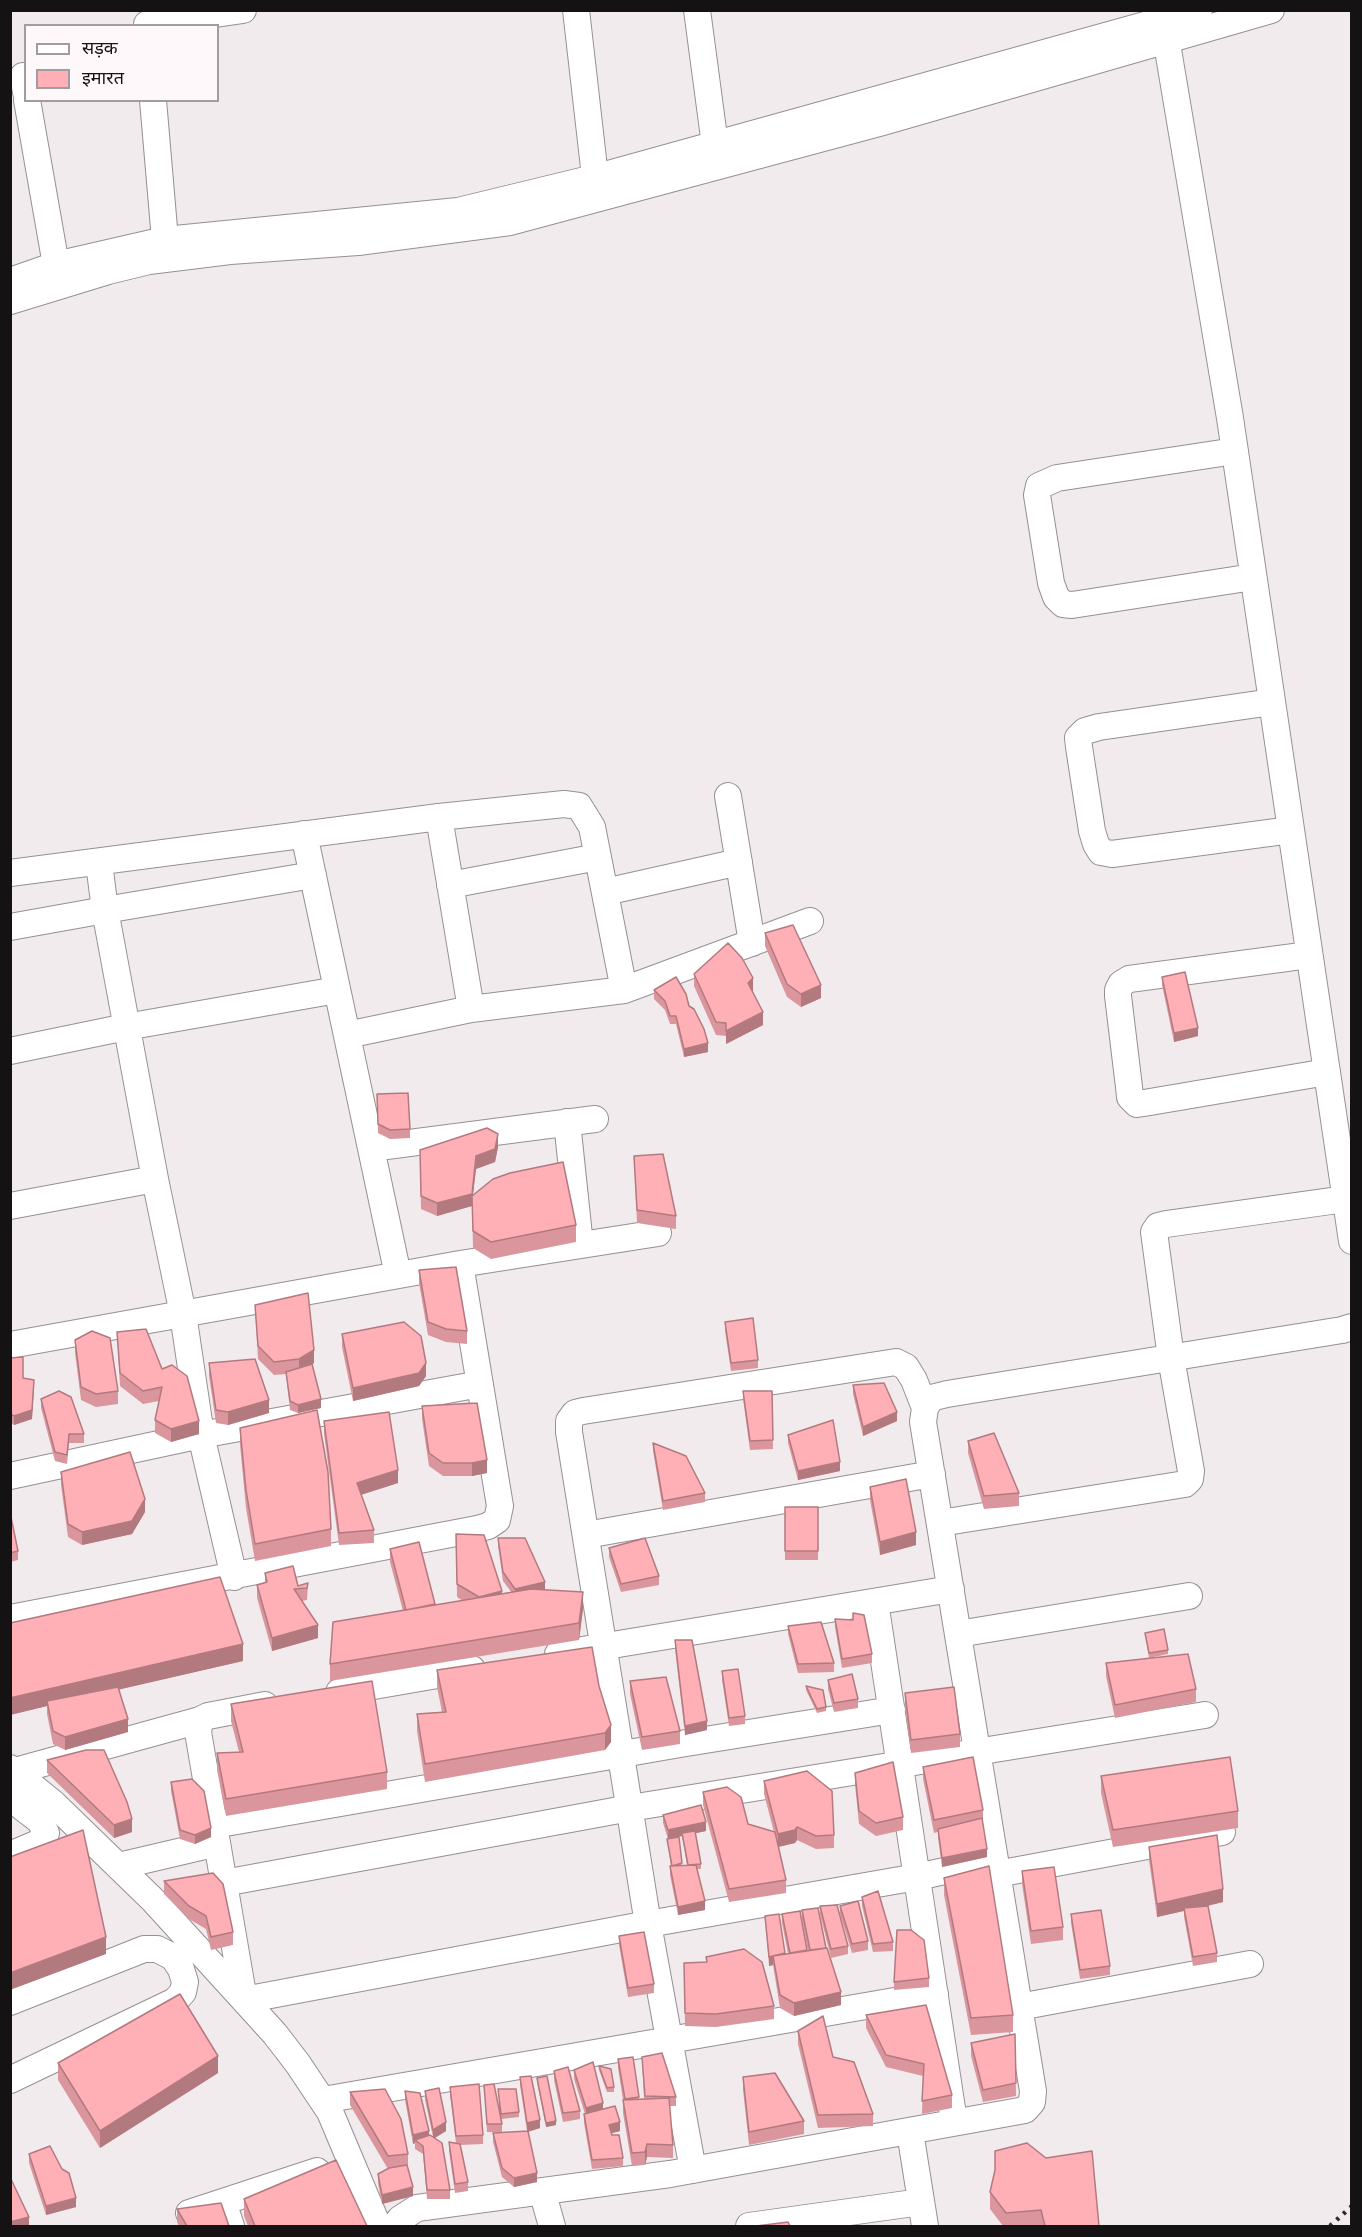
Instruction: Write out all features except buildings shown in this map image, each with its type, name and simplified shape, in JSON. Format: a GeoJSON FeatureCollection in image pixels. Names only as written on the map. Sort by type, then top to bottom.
{"type":"FeatureCollection","features":[{"type":"Feature","properties":{"kind":"street"},"geometry":{"type":"LineString","coordinates":[[146,20],[243,10]]}},
{"type":"Feature","properties":{"kind":"street"},"geometry":{"type":"LineString","coordinates":[[576,10],[596,189]]}},
{"type":"Feature","properties":{"kind":"street"},"geometry":{"type":"LineString","coordinates":[[697,10],[716,156]]}},
{"type":"Feature","properties":{"kind":"street"},"geometry":{"type":"LineString","coordinates":[[1166,31],[1199,10]]}},
{"type":"Feature","properties":{"kind":"street"},"geometry":{"type":"LineString","coordinates":[[10,301],[149,261],[230,251],[358,242],[483,227],[596,189],[1166,31],[1271,10]]}},
{"type":"Feature","properties":{"kind":"street"},"geometry":{"type":"LineString","coordinates":[[1166,31],[1235,451],[1352,1241]]}},
{"type":"Feature","properties":{"kind":"street"},"geometry":{"type":"LineString","coordinates":[[27,102],[56,265]]}},
{"type":"Feature","properties":{"kind":"street"},"geometry":{"type":"LineString","coordinates":[[153,102],[165,240]]}},
{"type":"Feature","properties":{"kind":"street"},"geometry":{"type":"LineString","coordinates":[[10,281],[56,265],[165,240],[458,211],[596,189]]}},
{"type":"Feature","properties":{"kind":"street"},"geometry":{"type":"LineString","coordinates":[[1235,451],[1057,478],[1039,486],[1037,495],[1051,583],[1056,597],[1063,604],[1072,605],[1253,577]]}},
{"type":"Feature","properties":{"kind":"street"},"geometry":{"type":"LineString","coordinates":[[1272,702],[1099,727],[1085,731],[1078,738],[1079,747],[1092,831],[1101,852],[1112,854],[1291,830]]}},
{"type":"Feature","properties":{"kind":"street"},"geometry":{"type":"LineString","coordinates":[[728,796],[753,943]]}},
{"type":"Feature","properties":{"kind":"street"},"geometry":{"type":"LineString","coordinates":[[10,873],[439,817],[564,804],[579,806],[592,827],[624,990]]}},
{"type":"Feature","properties":{"kind":"street"},"geometry":{"type":"LineString","coordinates":[[439,817],[471,1009]]}},
{"type":"Feature","properties":{"kind":"street"},"geometry":{"type":"LineString","coordinates":[[304,834],[398,1275]]}},
{"type":"Feature","properties":{"kind":"street"},"geometry":{"type":"LineString","coordinates":[[450,885],[598,857]]}},
{"type":"Feature","properties":{"kind":"street"},"geometry":{"type":"LineString","coordinates":[[605,892],[739,862]]}},
{"type":"Feature","properties":{"kind":"street"},"geometry":{"type":"LineString","coordinates":[[99,863],[126,1027],[183,1314],[201,1435],[234,1577]]}},
{"type":"Feature","properties":{"kind":"street"},"geometry":{"type":"LineString","coordinates":[[10,927],[313,875]]}},
{"type":"Feature","properties":{"kind":"street"},"geometry":{"type":"LineString","coordinates":[[347,1035],[471,1009],[624,990],[810,921]]}},
{"type":"Feature","properties":{"kind":"street"},"geometry":{"type":"LineString","coordinates":[[1309,955],[1129,979],[1121,984],[1118,996],[1130,1097],[1137,1104],[1327,1072]]}},
{"type":"Feature","properties":{"kind":"street"},"geometry":{"type":"LineString","coordinates":[[10,1051],[126,1027],[337,990]]}},
{"type":"Feature","properties":{"kind":"street"},"geometry":{"type":"LineString","coordinates":[[371,1148],[595,1119]]}},
{"type":"Feature","properties":{"kind":"street"},"geometry":{"type":"LineString","coordinates":[[567,1122],[580,1245]]}},
{"type":"Feature","properties":{"kind":"street"},"geometry":{"type":"LineString","coordinates":[[10,1206],[155,1179]]}},
{"type":"Feature","properties":{"kind":"street"},"geometry":{"type":"LineString","coordinates":[[940,1523],[1185,1484],[1190,1479],[1191,1471],[1171,1358],[1154,1232],[1158,1226],[1166,1224],[1345,1199]]}},
{"type":"Feature","properties":{"kind":"street"},"geometry":{"type":"LineString","coordinates":[[10,1345],[460,1264],[658,1233]]}},
{"type":"Feature","properties":{"kind":"street"},"geometry":{"type":"LineString","coordinates":[[10,1618],[477,1529],[497,1520],[500,1506],[460,1264]]}},
{"type":"Feature","properties":{"kind":"street"},"geometry":{"type":"LineString","coordinates":[[395,2226],[400,2219],[417,2208],[693,2170],[1025,2110],[1032,2102],[1033,2091],[923,1422],[925,1408],[931,1398],[947,1394],[1352,1327]]}},
{"type":"Feature","properties":{"kind":"street"},"geometry":{"type":"LineString","coordinates":[[693,2170],[648,1924],[569,1421],[575,1413],[896,1362],[906,1367],[925,1408]]}},
{"type":"Feature","properties":{"kind":"street"},"geometry":{"type":"LineString","coordinates":[[10,1476],[201,1435],[480,1384]]}},
{"type":"Feature","properties":{"kind":"street"},"geometry":{"type":"LineString","coordinates":[[586,1535],[932,1474]]}},
{"type":"Feature","properties":{"kind":"street"},"geometry":{"type":"LineString","coordinates":[[534,1658],[951,1589]]}},
{"type":"Feature","properties":{"kind":"street"},"geometry":{"type":"LineString","coordinates":[[958,1634],[1189,1596]]}},
{"type":"Feature","properties":{"kind":"street"},"geometry":{"type":"LineString","coordinates":[[875,1602],[954,2124]]}},
{"type":"Feature","properties":{"kind":"street"},"geometry":{"type":"LineString","coordinates":[[13,1770],[222,1713],[499,1664]]}},
{"type":"Feature","properties":{"kind":"street"},"geometry":{"type":"LineString","coordinates":[[119,1866],[216,1834],[621,1754],[811,1721],[892,1710]]}},
{"type":"Feature","properties":{"kind":"street"},"geometry":{"type":"LineString","coordinates":[[224,1883],[630,1808],[977,1750],[1205,1715]]}},
{"type":"Feature","properties":{"kind":"street"},"geometry":{"type":"LineString","coordinates":[[200,1720],[198,1732],[244,2000]]}},
{"type":"Feature","properties":{"kind":"street"},"geometry":{"type":"LineString","coordinates":[[13,1770],[53,1803],[154,1901],[280,2041],[323,2100],[378,2226]]}},
{"type":"Feature","properties":{"kind":"street"},"geometry":{"type":"LineString","coordinates":[[10,1798],[40,1821],[46,1833],[43,1841],[10,1855]]}},
{"type":"Feature","properties":{"kind":"street"},"geometry":{"type":"LineString","coordinates":[[244,2000],[648,1924],[918,1877],[1222,1832]]}},
{"type":"Feature","properties":{"kind":"street"},"geometry":{"type":"LineString","coordinates":[[10,2001],[144,1949],[157,1949],[173,1957],[181,1969],[185,1982],[183,1992],[175,2001],[10,2080]]}},
{"type":"Feature","properties":{"kind":"street"},"geometry":{"type":"LineString","coordinates":[[1019,2007],[1250,1964]]}},
{"type":"Feature","properties":{"kind":"street"},"geometry":{"type":"LineString","coordinates":[[323,2100],[935,1994]]}},
{"type":"Feature","properties":{"kind":"street"},"geometry":{"type":"LineString","coordinates":[[749,2226],[923,2214],[910,2132]]}},
{"type":"Feature","properties":{"kind":"street"},"geometry":{"type":"LineString","coordinates":[[185,2214],[351,2160]]}},
{"type":"Feature","properties":{"kind":"street"},"geometry":{"type":"LineString","coordinates":[[542,2191],[550,2226]]}},
{"type":"Feature","properties":{"kind":"street"},"geometry":{"type":"LineString","coordinates":[[224,2202],[231,2226]]}},
{"type":"Feature","properties":{"kind":"railway"},"geometry":{"type":"LineString","coordinates":[[1330,2226],[1352,2206]]}}]}
